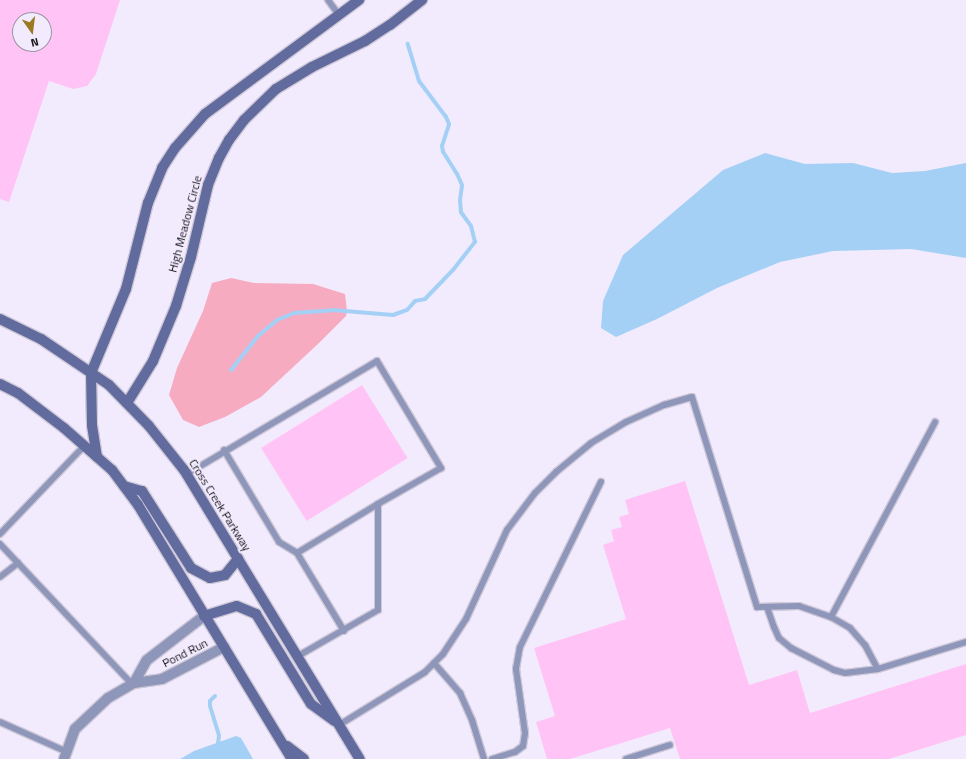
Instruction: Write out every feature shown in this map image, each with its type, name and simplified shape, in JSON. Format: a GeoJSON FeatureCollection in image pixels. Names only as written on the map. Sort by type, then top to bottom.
{"type":"FeatureCollection","features":[{"type":"Feature","properties":{"kind":"street"},"geometry":{"type":"LineString","coordinates":[[97,457],[92,426],[91,373],[126,289],[148,203],[162,168],[175,148],[205,114],[359,0]]}},
{"type":"Feature","properties":{"kind":"street"},"geometry":{"type":"LineString","coordinates":[[390,25],[410,0]]}},
{"type":"Feature","properties":{"kind":"street","name":"High Meadow Circle"},"geometry":{"type":"LineString","coordinates":[[127,403],[153,361],[176,306],[191,257],[208,185],[219,158],[229,140],[244,120],[276,89],[312,67],[365,41],[390,25],[422,0]]}},
{"type":"Feature","properties":{"kind":"street","name":"Cross Creek Parkway"},"geometry":{"type":"LineString","coordinates":[[0,319],[16,325],[41,339],[109,385],[149,426],[187,474],[360,759]]}},
{"type":"Feature","properties":{"kind":"street"},"geometry":{"type":"LineString","coordinates":[[0,384],[18,393],[112,470],[165,549],[204,616],[292,759]]}},
{"type":"Feature","properties":{"kind":"street"},"geometry":{"type":"LineString","coordinates":[[124,486],[142,492],[191,568],[210,578],[225,575],[238,559]]}},
{"type":"Feature","properties":{"kind":"street"},"geometry":{"type":"LineString","coordinates":[[204,616],[237,606],[256,614],[311,704],[339,724]]}},
{"type":"Feature","properties":{"kind":"street","name":"Pond Run"},"geometry":{"type":"LineString","coordinates":[[133,683],[147,660],[204,616]]}},
{"type":"Feature","properties":{"kind":"street","name":"Pond Run"},"geometry":{"type":"LineString","coordinates":[[65,755],[75,729],[108,698],[133,683],[162,679],[224,647]]}},
{"type":"Feature","properties":{"kind":"street"},"geometry":{"type":"LineString","coordinates":[[282,743],[304,759]]}},
{"type":"Feature","properties":{"kind":"lane"},"geometry":{"type":"LineString","coordinates":[[328,0],[339,15]]}},
{"type":"Feature","properties":{"kind":"lane"},"geometry":{"type":"LineString","coordinates":[[187,474],[224,450],[377,360],[441,468],[297,553]]}},
{"type":"Feature","properties":{"kind":"lane"},"geometry":{"type":"LineString","coordinates":[[339,724],[425,672],[454,640],[507,530],[535,493],[556,472],[591,443],[626,422],[664,405],[692,397],[757,608],[768,606],[799,606],[831,617],[850,628],[866,645],[878,669]]}},
{"type":"Feature","properties":{"kind":"lane"},"geometry":{"type":"LineString","coordinates":[[831,617],[935,422]]}},
{"type":"Feature","properties":{"kind":"lane"},"geometry":{"type":"LineString","coordinates":[[0,534],[84,446]]}},
{"type":"Feature","properties":{"kind":"lane"},"geometry":{"type":"LineString","coordinates":[[224,450],[279,542],[297,553],[344,631]]}},
{"type":"Feature","properties":{"kind":"lane"},"geometry":{"type":"LineString","coordinates":[[492,759],[515,752],[523,746],[525,733],[516,670],[520,648],[600,482]]}},
{"type":"Feature","properties":{"kind":"lane"},"geometry":{"type":"LineString","coordinates":[[298,656],[344,631],[378,610],[378,504]]}},
{"type":"Feature","properties":{"kind":"lane"},"geometry":{"type":"LineString","coordinates":[[0,544],[92,644],[133,683]]}},
{"type":"Feature","properties":{"kind":"lane"},"geometry":{"type":"LineString","coordinates":[[0,577],[18,563]]}},
{"type":"Feature","properties":{"kind":"lane"},"geometry":{"type":"LineString","coordinates":[[768,606],[774,627],[780,638],[792,648],[834,670],[845,673],[878,669],[966,642]]}},
{"type":"Feature","properties":{"kind":"lane"},"geometry":{"type":"LineString","coordinates":[[434,663],[460,693],[472,720],[484,759]]}},
{"type":"Feature","properties":{"kind":"lane"},"geometry":{"type":"LineString","coordinates":[[0,722],[65,755]]}},
{"type":"Feature","properties":{"kind":"lane"},"geometry":{"type":"LineString","coordinates":[[626,759],[670,745]]}},
{"type":"Feature","properties":{"kind":"shaded area"},"geometry":{"type":"Polygon","coordinates":[[[231,278],[254,283],[313,284],[345,294],[347,311],[346,316],[261,397],[225,417],[199,427],[183,420],[169,395],[177,368],[203,311],[212,283],[231,278]]]}},
{"type":"Feature","properties":{"kind":"water"},"geometry":{"type":"Polygon","coordinates":[[[765,153],[805,164],[853,163],[892,173],[925,171],[966,163],[966,258],[911,249],[833,251],[780,262],[717,288],[657,319],[616,337],[601,328],[603,301],[623,255],[723,170],[765,153]]]}},
{"type":"Feature","properties":{"kind":"water"},"geometry":{"type":"Polygon","coordinates":[[[236,736],[241,738],[253,759],[180,759],[194,751],[236,736]]]}},
{"type":"Feature","properties":{"kind":"building"},"geometry":{"type":"Polygon","coordinates":[[[0,0],[120,0],[96,74],[87,86],[73,89],[49,81],[9,202],[0,199],[0,0]]]}},
{"type":"Feature","properties":{"kind":"building"},"geometry":{"type":"Polygon","coordinates":[[[362,385],[408,458],[307,521],[261,448],[362,385]]]}},
{"type":"Feature","properties":{"kind":"building"},"geometry":{"type":"Polygon","coordinates":[[[685,481],[749,685],[797,670],[810,713],[966,664],[966,735],[889,759],[680,759],[670,728],[570,759],[547,759],[536,722],[555,716],[534,648],[626,619],[603,545],[614,541],[611,530],[622,527],[619,517],[629,514],[625,500],[685,481]]]}},
{"type":"Feature","properties":{"kind":"waterway"},"geometry":{"type":"LineString","coordinates":[[231,370],[258,336],[277,320],[294,313],[333,310],[393,315],[407,310],[415,301],[425,299],[453,270],[475,242],[471,226],[461,212],[460,200],[462,185],[443,152],[442,146],[449,124],[446,117],[419,81],[408,44]]}},
{"type":"Feature","properties":{"kind":"waterway"},"geometry":{"type":"LineString","coordinates":[[215,696],[210,701],[210,706],[219,736],[218,743]]}}]}
